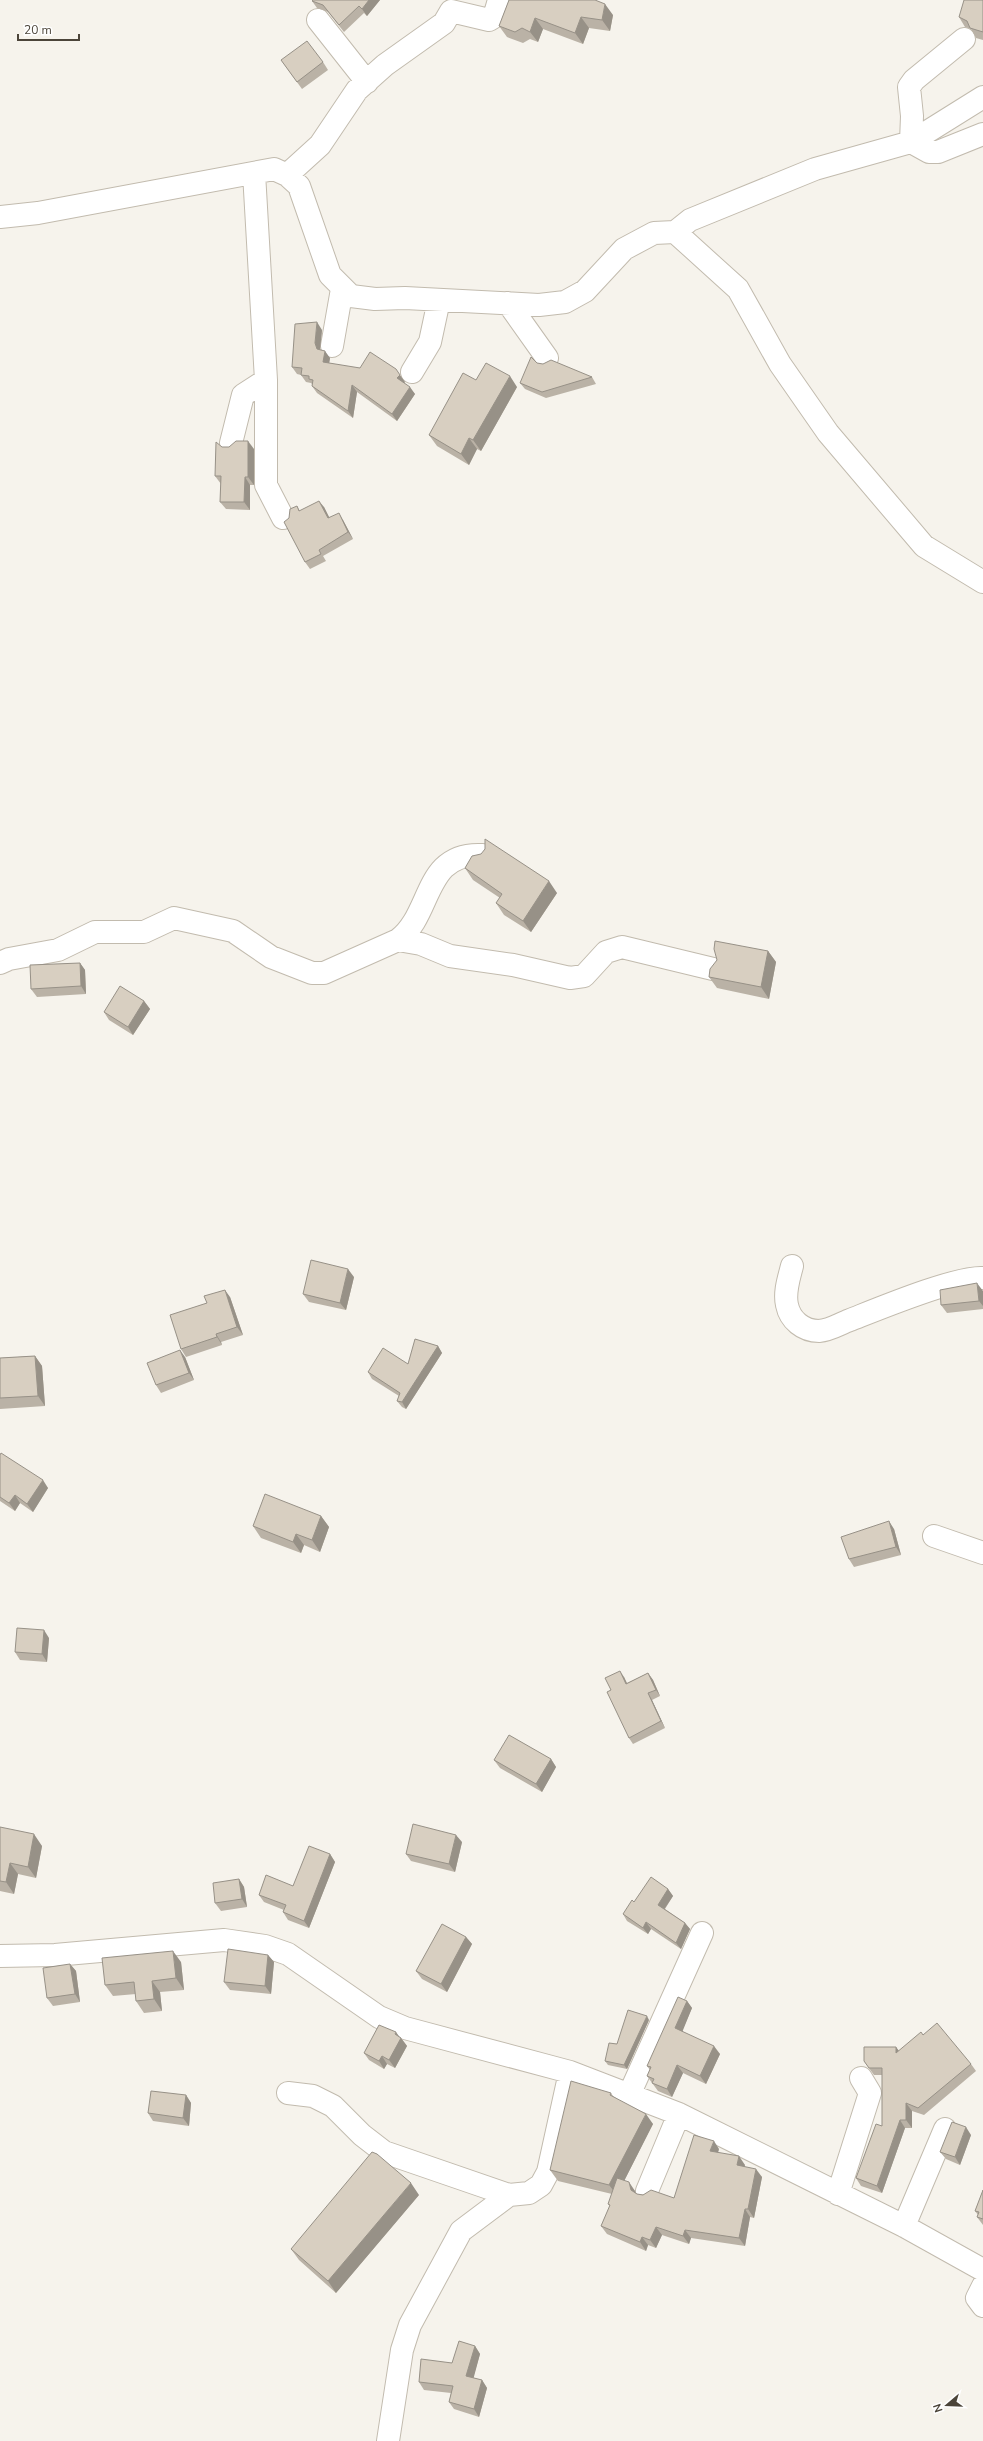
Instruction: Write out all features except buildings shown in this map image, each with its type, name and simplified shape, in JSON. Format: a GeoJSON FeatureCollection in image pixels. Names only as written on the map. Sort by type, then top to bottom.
{"type":"FeatureCollection","features":[{"type":"Feature","properties":{"kind":"street"},"geometry":{"type":"LineString","coordinates":[[287,175],[320,146],[357,90],[385,65],[444,23],[451,5],[489,20],[494,17],[499,0]]}},
{"type":"Feature","properties":{"kind":"street"},"geometry":{"type":"LineString","coordinates":[[318,20],[366,82]]}},
{"type":"Feature","properties":{"kind":"street"},"geometry":{"type":"LineString","coordinates":[[911,142],[912,116],[909,87],[914,80],[964,39]]}},
{"type":"Feature","properties":{"kind":"street"},"geometry":{"type":"LineString","coordinates":[[0,217],[38,213],[274,169],[287,175],[299,186],[330,274],[342,289],[351,296],[363,298],[539,305],[564,302],[585,291],[624,249],[654,233],[675,232],[690,220],[815,169],[911,142],[983,97]]}},
{"type":"Feature","properties":{"kind":"street"},"geometry":{"type":"LineString","coordinates":[[911,142],[929,152],[938,152],[983,134]]}},
{"type":"Feature","properties":{"kind":"street"},"geometry":{"type":"LineString","coordinates":[[254,173],[266,380],[266,485],[283,518]]}},
{"type":"Feature","properties":{"kind":"street"},"geometry":{"type":"LineString","coordinates":[[675,232],[738,290],[780,364],[828,433],[924,546],[983,582]]}},
{"type":"Feature","properties":{"kind":"street"},"geometry":{"type":"LineString","coordinates":[[332,346],[342,289]]}},
{"type":"Feature","properties":{"kind":"street"},"geometry":{"type":"LineString","coordinates":[[412,372],[430,342],[439,300]]}},
{"type":"Feature","properties":{"kind":"street"},"geometry":{"type":"LineString","coordinates":[[508,303],[547,358]]}},
{"type":"Feature","properties":{"kind":"street"},"geometry":{"type":"LineString","coordinates":[[232,443],[243,395],[266,380]]}},
{"type":"Feature","properties":{"kind":"street"},"geometry":{"type":"LineString","coordinates":[[0,964],[9,959],[58,950],[95,932],[144,932],[174,918],[233,931],[271,957],[312,973],[324,973],[398,940],[408,932],[432,881],[442,869],[453,861],[469,854],[482,855]]}},
{"type":"Feature","properties":{"kind":"street"},"geometry":{"type":"LineString","coordinates":[[398,940],[421,944],[450,956],[512,965],[570,978],[584,976],[606,952],[622,947],[713,970]]}},
{"type":"Feature","properties":{"kind":"street"},"geometry":{"type":"LineString","coordinates":[[792,1266],[786,1305],[792,1317],[802,1328],[818,1331],[833,1329],[849,1320],[948,1285],[983,1278]]}},
{"type":"Feature","properties":{"kind":"street"},"geometry":{"type":"LineString","coordinates":[[934,1536],[983,1553]]}},
{"type":"Feature","properties":{"kind":"street"},"geometry":{"type":"LineString","coordinates":[[629,2095],[702,1933]]}},
{"type":"Feature","properties":{"kind":"street"},"geometry":{"type":"LineString","coordinates":[[0,1956],[55,1955],[224,1940],[265,1946],[288,1954],[379,2017],[405,2028],[570,2072],[678,2114],[904,2226],[983,2270]]}},
{"type":"Feature","properties":{"kind":"street"},"geometry":{"type":"LineString","coordinates":[[288,2093],[313,2096],[333,2106],[362,2134],[384,2152],[509,2195],[529,2193],[541,2185],[548,2172],[570,2072]]}},
{"type":"Feature","properties":{"kind":"street"},"geometry":{"type":"LineString","coordinates":[[838,2194],[870,2093],[861,2078]]}},
{"type":"Feature","properties":{"kind":"street"},"geometry":{"type":"LineString","coordinates":[[647,2191],[678,2114]]}},
{"type":"Feature","properties":{"kind":"street"},"geometry":{"type":"LineString","coordinates":[[904,2226],[945,2129]]}},
{"type":"Feature","properties":{"kind":"street"},"geometry":{"type":"LineString","coordinates":[[388,2441],[402,2350],[410,2325],[461,2231],[509,2195]]}},
{"type":"Feature","properties":{"kind":"street"},"geometry":{"type":"LineString","coordinates":[[983,2286],[976,2298],[983,2306]]}}]}
